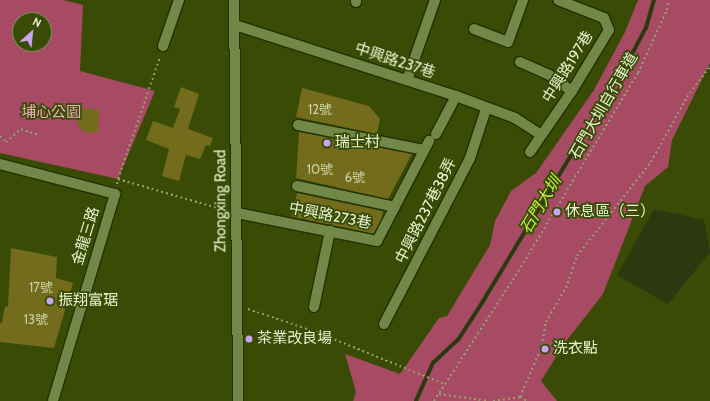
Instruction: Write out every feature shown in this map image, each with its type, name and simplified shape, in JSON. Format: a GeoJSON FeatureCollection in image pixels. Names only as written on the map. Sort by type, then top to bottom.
{"type":"FeatureCollection","features":[{"type":"Feature","properties":{"kind":"street"},"geometry":{"type":"LineString","coordinates":[[163,46],[179,0]]}},
{"type":"Feature","properties":{"kind":"street","name":"Zhongxing Road"},"geometry":{"type":"LineString","coordinates":[[234,0],[238,401]]}},
{"type":"Feature","properties":{"kind":"street"},"geometry":{"type":"LineString","coordinates":[[407,80],[435,0]]}},
{"type":"Feature","properties":{"kind":"street"},"geometry":{"type":"LineString","coordinates":[[474,29],[508,42],[523,0]]}},
{"type":"Feature","properties":{"kind":"street","name":"中興路197巷"},"geometry":{"type":"LineString","coordinates":[[530,152],[572,91],[609,30],[604,18],[558,0]]}},
{"type":"Feature","properties":{"kind":"street","name":"中興路237巷"},"geometry":{"type":"LineString","coordinates":[[235,25],[456,96],[486,109],[515,118],[541,135]]}},
{"type":"Feature","properties":{"kind":"street"},"geometry":{"type":"LineString","coordinates":[[520,62],[549,75],[572,91]]}},
{"type":"Feature","properties":{"kind":"street","name":"中興路273巷"},"geometry":{"type":"LineString","coordinates":[[237,213],[377,241],[394,207],[456,96]]}},
{"type":"Feature","properties":{"kind":"street","name":"中興路237巷38弄"},"geometry":{"type":"LineString","coordinates":[[384,324],[470,158],[486,109]]}},
{"type":"Feature","properties":{"kind":"street"},"geometry":{"type":"LineString","coordinates":[[298,124],[430,142]]}},
{"type":"Feature","properties":{"kind":"street","name":"金龍三路"},"geometry":{"type":"LineString","coordinates":[[0,164],[115,194],[53,401]]}},
{"type":"Feature","properties":{"kind":"street"},"geometry":{"type":"LineString","coordinates":[[297,186],[394,207]]}},
{"type":"Feature","properties":{"kind":"street"},"geometry":{"type":"LineString","coordinates":[[314,307],[330,231]]}},
{"type":"Feature","properties":{"kind":"path","name":"石門大圳自行車道"},"geometry":{"type":"LineString","coordinates":[[434,401],[513,280],[638,73],[667,10],[668,0]]}},
{"type":"Feature","properties":{"kind":"path"},"geometry":{"type":"LineString","coordinates":[[115,194],[118,179],[163,46]]}},
{"type":"Feature","properties":{"kind":"path"},"geometry":{"type":"LineString","coordinates":[[520,397],[542,346],[546,322],[566,288],[577,256],[651,162],[687,97],[710,66]]}},
{"type":"Feature","properties":{"kind":"path"},"geometry":{"type":"LineString","coordinates":[[0,136],[6,142],[21,129],[38,135]]}},
{"type":"Feature","properties":{"kind":"path"},"geometry":{"type":"LineString","coordinates":[[118,179],[237,213]]}},
{"type":"Feature","properties":{"kind":"path"},"geometry":{"type":"LineString","coordinates":[[236,304],[316,332],[444,384]]}},
{"type":"Feature","properties":{"kind":"path"},"geometry":{"type":"LineString","coordinates":[[438,394],[488,401]]}},
{"type":"Feature","properties":{"kind":"path"},"geometry":{"type":"LineString","coordinates":[[493,401],[520,397],[527,401]]}},
{"type":"Feature","properties":{"kind":"green space","name":"埔心公園"},"geometry":{"type":"Polygon","coordinates":[[[0,0],[63,0],[83,5],[80,71],[155,91],[118,179],[0,153],[0,0]]]}},
{"type":"Feature","properties":{"kind":"green space"},"geometry":{"type":"Polygon","coordinates":[[[638,0],[710,0],[710,63],[672,140],[668,167],[645,186],[603,294],[564,344],[541,381],[557,401],[353,401],[356,392],[345,354],[400,374],[439,318],[447,316],[490,245],[495,221],[511,191],[536,173],[594,90],[625,32],[638,0]]]}},
{"type":"Feature","properties":{"kind":"shaded area"},"geometry":{"type":"Polygon","coordinates":[[[654,209],[704,220],[710,252],[668,304],[617,275],[654,209]]]}},
{"type":"Feature","properties":{"kind":"building"},"geometry":{"type":"Polygon","coordinates":[[[181,87],[199,94],[188,129],[213,138],[210,146],[206,145],[200,159],[186,155],[179,181],[162,176],[169,149],[146,140],[153,121],[173,128],[180,109],[174,107],[181,87]]]}},
{"type":"Feature","properties":{"kind":"building","name":"瑞士村"},"geometry":{"type":"Polygon","coordinates":[[[302,88],[369,106],[380,119],[377,134],[296,117],[302,88]]]}},
{"type":"Feature","properties":{"kind":"building"},"geometry":{"type":"Polygon","coordinates":[[[78,108],[99,110],[98,132],[86,133],[80,128],[77,124],[78,108]]]}},
{"type":"Feature","properties":{"kind":"building"},"geometry":{"type":"Polygon","coordinates":[[[299,132],[412,154],[388,199],[296,178],[299,132]]]}},
{"type":"Feature","properties":{"kind":"building"},"geometry":{"type":"Polygon","coordinates":[[[297,193],[383,211],[378,235],[292,216],[297,193]]]}},
{"type":"Feature","properties":{"kind":"building","name":"振翔富琚"},"geometry":{"type":"Polygon","coordinates":[[[11,248],[57,257],[56,278],[73,283],[54,348],[0,342],[0,323],[2,323],[5,306],[8,307],[11,248]]]}},
{"type":"Feature","properties":{"kind":"waterway","name":"石門大圳"},"geometry":{"type":"LineString","coordinates":[[416,401],[433,363],[458,340],[482,303],[631,56],[646,28],[654,0]]}},
{"type":"Feature","properties":{"kind":"place","name":"瑞士村"},"geometry":{"type":"Point","coordinates":[327,143]}},
{"type":"Feature","properties":{"kind":"place","name":"休息區（三）"},"geometry":{"type":"Point","coordinates":[557,212]}},
{"type":"Feature","properties":{"kind":"place","name":"振翔富琚"},"geometry":{"type":"Point","coordinates":[50,301]}},
{"type":"Feature","properties":{"kind":"place","name":"茶業改良場"},"geometry":{"type":"Point","coordinates":[249,339]}},
{"type":"Feature","properties":{"kind":"place","name":"洗衣點"},"geometry":{"type":"Point","coordinates":[545,349]}}]}
